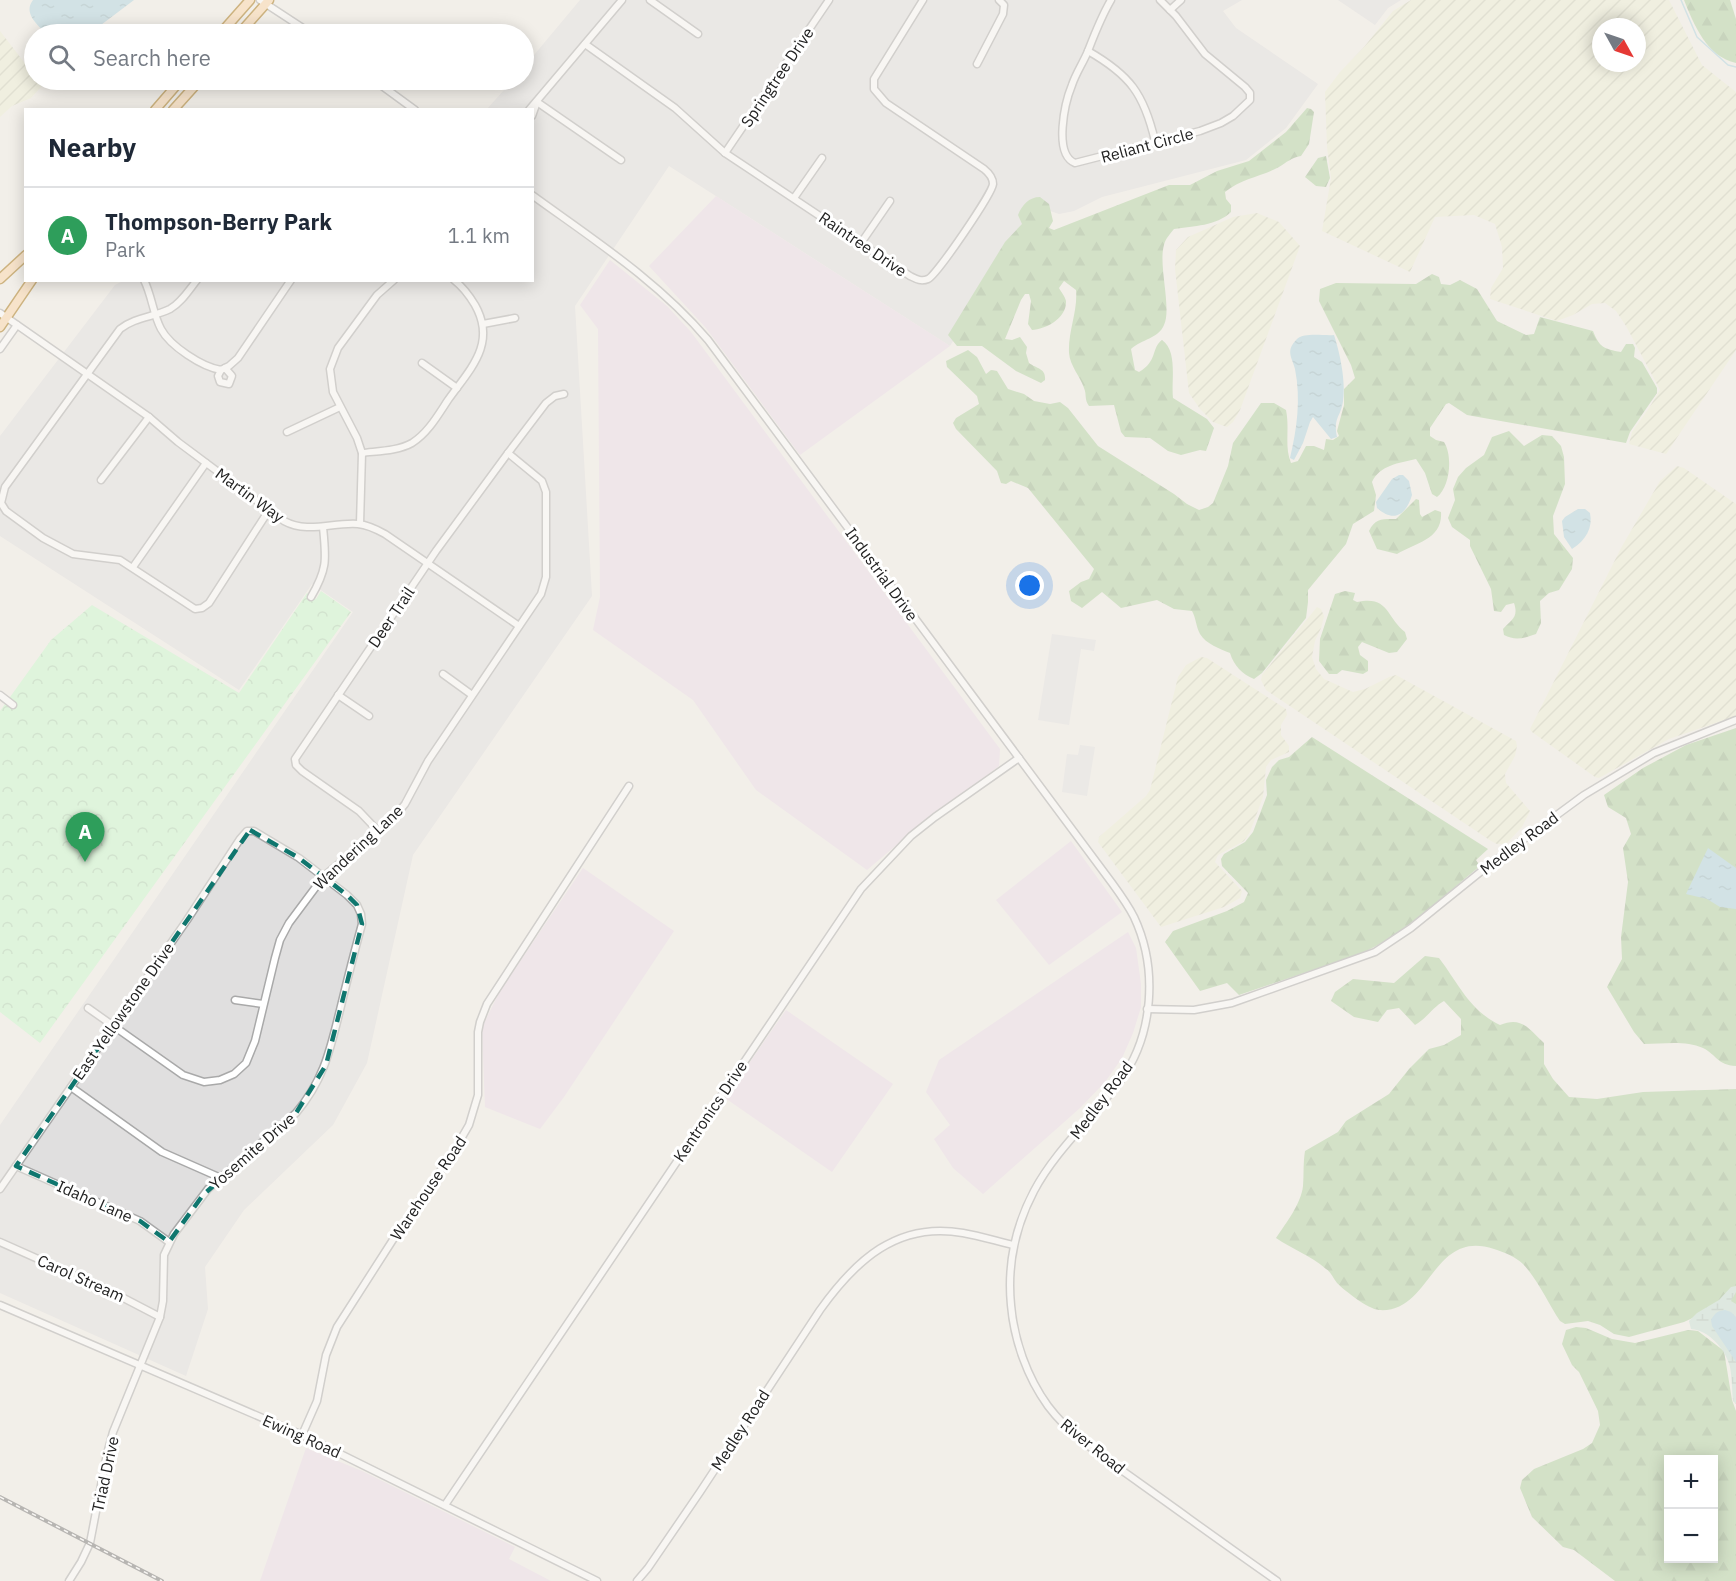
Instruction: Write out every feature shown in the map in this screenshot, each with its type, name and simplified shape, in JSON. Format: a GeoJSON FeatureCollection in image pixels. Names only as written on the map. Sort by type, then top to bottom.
{"type":"FeatureCollection","features":[{"type":"Feature","properties":{"kind":"main road"},"geometry":{"type":"LineString","coordinates":[[229,24],[250,0]]}},
{"type":"Feature","properties":{"kind":"main road"},"geometry":{"type":"LineString","coordinates":[[247,24],[265,1]]}},
{"type":"Feature","properties":{"kind":"main road"},"geometry":{"type":"LineString","coordinates":[[157,108],[172,90]]}},
{"type":"Feature","properties":{"kind":"main road"},"geometry":{"type":"LineString","coordinates":[[175,108],[191,90]]}},
{"type":"Feature","properties":{"kind":"main road"},"geometry":{"type":"LineString","coordinates":[[0,279],[24,257]]}},
{"type":"Feature","properties":{"kind":"main road"},"geometry":{"type":"LineString","coordinates":[[0,327],[3,315],[30,282]]}},
{"type":"Feature","properties":{"kind":"street"},"geometry":{"type":"LineString","coordinates":[[531,108],[622,0]]}},
{"type":"Feature","properties":{"kind":"street"},"geometry":{"type":"LineString","coordinates":[[650,0],[698,34]]}},
{"type":"Feature","properties":{"kind":"street","name":"Springtree Drive"},"geometry":{"type":"LineString","coordinates":[[726,153],[829,0]]}},
{"type":"Feature","properties":{"kind":"street","name":"Raintree Drive"},"geometry":{"type":"LineString","coordinates":[[585,44],[675,108],[726,153],[916,279],[926,280],[943,263],[993,187],[992,177],[984,169],[886,103],[874,89],[874,79],[923,0]]}},
{"type":"Feature","properties":{"kind":"street"},"geometry":{"type":"LineString","coordinates":[[977,64],[1004,14],[1004,5],[999,0]]}},
{"type":"Feature","properties":{"kind":"street","name":"Reliant Circle"},"geometry":{"type":"LineString","coordinates":[[1111,0],[1094,31],[1088,51],[1072,83],[1065,110],[1063,135],[1067,158],[1080,163],[1155,141],[1200,131],[1221,123],[1243,108],[1251,97],[1245,87],[1205,54],[1163,1]]}},
{"type":"Feature","properties":{"kind":"street"},"geometry":{"type":"LineString","coordinates":[[1170,10],[1181,0]]}},
{"type":"Feature","properties":{"kind":"street"},"geometry":{"type":"LineString","coordinates":[[265,1],[298,24]]}},
{"type":"Feature","properties":{"kind":"street"},"geometry":{"type":"LineString","coordinates":[[1088,51],[1112,64],[1130,83],[1146,108],[1155,141]]}},
{"type":"Feature","properties":{"kind":"street"},"geometry":{"type":"LineString","coordinates":[[388,90],[413,108]]}},
{"type":"Feature","properties":{"kind":"street"},"geometry":{"type":"LineString","coordinates":[[534,110],[537,102]]}},
{"type":"Feature","properties":{"kind":"street"},"geometry":{"type":"LineString","coordinates":[[537,102],[621,160]]}},
{"type":"Feature","properties":{"kind":"street"},"geometry":{"type":"LineString","coordinates":[[794,198],[822,158]]}},
{"type":"Feature","properties":{"kind":"street","name":"Industrial Drive"},"geometry":{"type":"LineString","coordinates":[[534,196],[633,268],[681,309],[700,330],[1106,874],[1134,917],[1146,954],[1150,983],[1147,1009]]}},
{"type":"Feature","properties":{"kind":"street"},"geometry":{"type":"LineString","coordinates":[[861,243],[890,201]]}},
{"type":"Feature","properties":{"kind":"street"},"geometry":{"type":"LineString","coordinates":[[145,282],[162,332],[172,343],[203,366],[223,369],[238,358],[290,282]]}},
{"type":"Feature","properties":{"kind":"street"},"geometry":{"type":"LineString","coordinates":[[195,282],[175,305],[156,314],[137,319],[120,329],[5,487],[1,498],[3,508],[43,538],[66,551],[81,556],[112,558],[133,567],[195,609],[205,606],[222,585],[269,510]]}},
{"type":"Feature","properties":{"kind":"street"},"geometry":{"type":"LineString","coordinates":[[360,524],[362,453],[357,438],[333,392],[329,377],[334,355],[377,295],[392,282]]}},
{"type":"Feature","properties":{"kind":"street"},"geometry":{"type":"LineString","coordinates":[[362,453],[397,448],[413,442],[426,430],[474,364],[481,350],[484,336],[483,324],[472,300],[456,282]]}},
{"type":"Feature","properties":{"kind":"street","name":"Martin Way"},"geometry":{"type":"LineString","coordinates":[[3,315],[148,417],[269,510],[298,527],[360,524],[370,526],[519,626]]}},
{"type":"Feature","properties":{"kind":"street"},"geometry":{"type":"LineString","coordinates":[[483,324],[515,318]]}},
{"type":"Feature","properties":{"kind":"street"},"geometry":{"type":"LineString","coordinates":[[0,349],[17,325]]}},
{"type":"Feature","properties":{"kind":"street"},"geometry":{"type":"LineString","coordinates":[[422,363],[457,388]]}},
{"type":"Feature","properties":{"kind":"street","name":"Deer Trail"},"geometry":{"type":"LineString","coordinates":[[378,831],[359,811],[302,771],[294,762],[296,756],[428,563],[508,453],[546,403],[555,396],[564,394]]}},
{"type":"Feature","properties":{"kind":"street"},"geometry":{"type":"LineString","coordinates":[[287,432],[340,407]]}},
{"type":"Feature","properties":{"kind":"street"},"geometry":{"type":"LineString","coordinates":[[101,480],[148,417]]}},
{"type":"Feature","properties":{"kind":"street","name":"Wandering Lane"},"geometry":{"type":"LineString","coordinates":[[88,1008],[183,1075],[196,1081],[212,1082],[234,1074],[246,1063],[255,1041],[275,958],[284,931],[304,900],[324,876],[394,818],[405,804],[428,761],[541,594],[546,577],[546,499],[542,481],[508,453]]}},
{"type":"Feature","properties":{"kind":"street"},"geometry":{"type":"LineString","coordinates":[[133,567],[206,463]]}},
{"type":"Feature","properties":{"kind":"street"},"geometry":{"type":"LineString","coordinates":[[311,597],[322,579],[325,568],[323,527]]}},
{"type":"Feature","properties":{"kind":"street"},"geometry":{"type":"LineString","coordinates":[[443,674],[472,695]]}},
{"type":"Feature","properties":{"kind":"street"},"geometry":{"type":"LineString","coordinates":[[0,695],[13,705]]}},
{"type":"Feature","properties":{"kind":"street"},"geometry":{"type":"LineString","coordinates":[[338,695],[369,716]]}},
{"type":"Feature","properties":{"kind":"street","name":"Medley Road"},"geometry":{"type":"LineString","coordinates":[[637,1581],[820,1310],[858,1263],[887,1244],[917,1234],[961,1233],[1013,1245],[1023,1216],[1041,1180],[1129,1066],[1141,1038],[1147,1009],[1194,1010],[1232,1003],[1375,952],[1411,928],[1489,865],[1584,795],[1654,753],[1736,720]]}},
{"type":"Feature","properties":{"kind":"street","name":"Kentronics Drive"},"geometry":{"type":"LineString","coordinates":[[445,1504],[861,889],[911,836],[1019,758]]}},
{"type":"Feature","properties":{"kind":"street","name":"Warehouse Road"},"geometry":{"type":"LineString","coordinates":[[302,1435],[316,1401],[326,1355],[337,1327],[469,1125],[478,1095],[478,1032],[487,1004],[629,786]]}},
{"type":"Feature","properties":{"kind":"street","name":"Yosemite Drive"},"geometry":{"type":"LineString","coordinates":[[140,1366],[160,1317],[163,1262],[169,1242],[203,1195],[296,1113],[305,1102],[328,1058],[362,924],[357,905],[324,876],[254,831],[246,833]]}},
{"type":"Feature","properties":{"kind":"street","name":"East Yellowstone Drive"},"geometry":{"type":"LineString","coordinates":[[0,1189],[246,833]]}},
{"type":"Feature","properties":{"kind":"street"},"geometry":{"type":"LineString","coordinates":[[235,1000],[263,1004]]}},
{"type":"Feature","properties":{"kind":"street"},"geometry":{"type":"LineString","coordinates":[[71,1087],[162,1152],[220,1178]]}},
{"type":"Feature","properties":{"kind":"street","name":"Idaho Lane"},"geometry":{"type":"LineString","coordinates":[[16,1166],[140,1221],[169,1242]]}},
{"type":"Feature","properties":{"kind":"street","name":"Carol Stream"},"geometry":{"type":"LineString","coordinates":[[0,1242],[112,1292],[160,1317]]}},
{"type":"Feature","properties":{"kind":"street","name":"River Road"},"geometry":{"type":"LineString","coordinates":[[1013,1245],[1010,1295],[1015,1332],[1027,1366],[1047,1404],[1080,1439],[1277,1581]]}},
{"type":"Feature","properties":{"kind":"street","name":"Ewing Road"},"geometry":{"type":"LineString","coordinates":[[0,1305],[302,1435],[597,1581]]}},
{"type":"Feature","properties":{"kind":"street","name":"Triad Drive"},"geometry":{"type":"LineString","coordinates":[[69,1581],[90,1544],[113,1432],[140,1366]]}},
{"type":"Feature","properties":{"kind":"highlighted area"},"geometry":{"type":"Polygon","coordinates":[[[250,830],[299,858],[347,895],[357,905],[362,924],[326,1065],[296,1113],[203,1195],[169,1242],[140,1221],[16,1166],[250,830]]]}},
{"type":"Feature","properties":{"kind":"shaded area"},"geometry":{"type":"Polygon","coordinates":[[[580,0],[1242,0],[1223,11],[1236,28],[1318,84],[1286,128],[1246,160],[1102,197],[1074,211],[1059,214],[1036,206],[950,346],[669,166],[575,306],[592,596],[413,855],[367,1063],[333,1125],[244,1210],[205,1267],[208,1309],[186,1376],[0,1293],[0,1125],[353,612],[312,584],[239,690],[0,536],[0,436],[115,285],[121,282],[534,282],[534,108],[488,108],[504,90],[534,90],[534,55],[580,0]]]}},
{"type":"Feature","properties":{"kind":"shaded area"},"geometry":{"type":"Polygon","coordinates":[[[1338,0],[1401,0],[1388,8],[1375,25],[1338,0]]]}},
{"type":"Feature","properties":{"kind":"shaded area"},"geometry":{"type":"Polygon","coordinates":[[[716,196],[950,346],[800,455],[706,328],[649,266],[716,196]]]}},
{"type":"Feature","properties":{"kind":"shaded area"},"geometry":{"type":"Polygon","coordinates":[[[610,260],[667,306],[691,332],[1000,749],[999,766],[867,870],[756,790],[693,700],[593,630],[600,597],[598,329],[580,305],[610,260]]]}},
{"type":"Feature","properties":{"kind":"shaded area"},"geometry":{"type":"Polygon","coordinates":[[[1052,634],[1096,640],[1094,651],[1081,649],[1069,725],[1038,720],[1052,634]]]}},
{"type":"Feature","properties":{"kind":"shaded area"},"geometry":{"type":"Polygon","coordinates":[[[1080,745],[1095,747],[1087,796],[1062,792],[1067,754],[1078,755],[1080,745]]]}},
{"type":"Feature","properties":{"kind":"shaded area"},"geometry":{"type":"Polygon","coordinates":[[[1071,841],[1122,912],[1049,965],[996,900],[1071,841]]]}},
{"type":"Feature","properties":{"kind":"shaded area"},"geometry":{"type":"Polygon","coordinates":[[[583,868],[674,931],[564,1097],[540,1129],[485,1107],[482,1027],[500,991],[583,868]]]}},
{"type":"Feature","properties":{"kind":"shaded area"},"geometry":{"type":"Polygon","coordinates":[[[1128,932],[1136,948],[1141,984],[1141,1007],[1122,1058],[1105,1082],[1080,1108],[983,1194],[953,1168],[934,1139],[950,1125],[926,1092],[939,1060],[1128,932]]]}},
{"type":"Feature","properties":{"kind":"shaded area"},"geometry":{"type":"Polygon","coordinates":[[[786,1010],[893,1084],[832,1172],[725,1098],[786,1010]]]}},
{"type":"Feature","properties":{"kind":"shaded area"},"geometry":{"type":"Polygon","coordinates":[[[306,1448],[362,1471],[515,1547],[509,1559],[551,1581],[260,1581],[306,1448]]]}},
{"type":"Feature","properties":{"kind":"green space"},"geometry":{"type":"Polygon","coordinates":[[[1411,0],[1669,0],[1702,65],[1736,92],[1736,350],[1666,454],[1629,444],[1632,432],[1660,390],[1616,311],[1605,303],[1592,304],[1557,321],[1490,299],[1491,288],[1503,268],[1502,247],[1495,224],[1474,215],[1435,217],[1410,272],[1322,231],[1331,178],[1327,147],[1325,92],[1393,11],[1411,0]]]}},
{"type":"Feature","properties":{"kind":"green space"},"geometry":{"type":"Polygon","coordinates":[[[1684,0],[1730,0],[1736,19],[1736,63],[1726,60],[1709,47],[1692,20],[1684,0]]]}},
{"type":"Feature","properties":{"kind":"green space"},"geometry":{"type":"Polygon","coordinates":[[[0,31],[24,62],[24,90],[38,90],[31,98],[12,106],[0,117],[0,31]]]}},
{"type":"Feature","properties":{"kind":"green space"},"geometry":{"type":"Polygon","coordinates":[[[1307,108],[1314,112],[1309,144],[1301,156],[1225,192],[1226,199],[1231,205],[1231,212],[1225,217],[1204,225],[1174,229],[1168,236],[1163,253],[1167,308],[1164,325],[1154,336],[1131,349],[1135,370],[1139,372],[1152,359],[1156,347],[1162,340],[1167,345],[1173,367],[1173,398],[1207,419],[1214,428],[1206,451],[1200,450],[1181,455],[1168,451],[1150,438],[1125,437],[1121,432],[1114,405],[1089,406],[1069,353],[1076,290],[1064,281],[1059,288],[1066,301],[1065,307],[1055,322],[1032,330],[1028,324],[1031,301],[1029,294],[1025,294],[1005,339],[1012,340],[1020,337],[1027,347],[1029,363],[1044,373],[1045,380],[1041,383],[1016,371],[982,346],[957,346],[948,335],[1005,242],[1022,224],[1018,215],[1029,200],[1040,197],[1049,204],[1053,221],[1049,228],[1054,230],[1169,185],[1190,185],[1217,171],[1249,161],[1286,132],[1307,108]]]}},
{"type":"Feature","properties":{"kind":"green space"},"geometry":{"type":"Polygon","coordinates":[[[1326,156],[1330,178],[1326,187],[1316,186],[1305,177],[1318,158],[1326,156]]]}},
{"type":"Feature","properties":{"kind":"green space"},"geometry":{"type":"Polygon","coordinates":[[[1257,213],[1279,222],[1300,246],[1240,410],[1227,427],[1213,422],[1189,393],[1175,269],[1176,250],[1188,237],[1233,217],[1257,213]]]}},
{"type":"Feature","properties":{"kind":"green space"},"geometry":{"type":"Polygon","coordinates":[[[1432,274],[1439,277],[1441,284],[1450,285],[1460,280],[1477,289],[1497,321],[1526,335],[1534,334],[1540,317],[1593,331],[1600,344],[1610,350],[1621,352],[1626,344],[1633,344],[1634,357],[1642,362],[1657,388],[1657,393],[1630,432],[1626,443],[1467,415],[1449,403],[1446,404],[1430,428],[1430,436],[1444,442],[1449,455],[1449,471],[1441,492],[1437,497],[1432,494],[1425,473],[1416,459],[1385,468],[1375,476],[1372,482],[1376,495],[1374,511],[1353,524],[1346,544],[1308,590],[1306,618],[1262,673],[1254,679],[1239,669],[1230,653],[1203,638],[1192,611],[1174,609],[1157,600],[1121,608],[1102,592],[1082,608],[1071,601],[1069,591],[1089,579],[1094,569],[1028,488],[1011,481],[1006,484],[1001,483],[997,471],[956,429],[953,423],[956,418],[979,404],[977,396],[947,367],[946,361],[968,350],[977,357],[986,374],[991,370],[997,371],[1008,389],[1024,394],[1034,401],[1050,404],[1060,402],[1068,408],[1098,446],[1199,510],[1213,503],[1228,466],[1233,443],[1261,403],[1274,403],[1286,410],[1291,463],[1298,461],[1306,446],[1324,450],[1326,439],[1333,440],[1339,436],[1337,431],[1344,405],[1344,389],[1355,378],[1351,365],[1319,301],[1320,289],[1336,283],[1416,284],[1432,274]]]}},
{"type":"Feature","properties":{"kind":"green space"},"geometry":{"type":"Polygon","coordinates":[[[1509,431],[1524,446],[1542,435],[1552,436],[1561,446],[1564,457],[1565,484],[1553,516],[1554,534],[1573,558],[1572,569],[1559,590],[1549,593],[1540,601],[1541,623],[1536,634],[1520,638],[1504,635],[1503,629],[1516,612],[1514,603],[1506,605],[1501,612],[1494,611],[1491,589],[1470,546],[1470,540],[1452,527],[1448,518],[1455,500],[1453,489],[1458,477],[1484,455],[1492,437],[1509,431]]]}},
{"type":"Feature","properties":{"kind":"green space"},"geometry":{"type":"Polygon","coordinates":[[[1677,466],[1684,468],[1736,504],[1736,716],[1669,739],[1599,778],[1595,777],[1530,729],[1621,548],[1660,481],[1677,466]]]}},
{"type":"Feature","properties":{"kind":"green space"},"geometry":{"type":"Polygon","coordinates":[[[1416,499],[1419,500],[1422,517],[1435,510],[1441,512],[1438,528],[1427,539],[1397,554],[1377,549],[1369,531],[1371,527],[1380,520],[1396,519],[1416,499]]]}},
{"type":"Feature","properties":{"kind":"green space"},"geometry":{"type":"Polygon","coordinates":[[[321,591],[351,612],[40,1043],[0,1012],[0,711],[51,640],[92,605],[239,693],[307,593],[316,599],[321,591]]]}},
{"type":"Feature","properties":{"kind":"green space"},"geometry":{"type":"Polygon","coordinates":[[[1345,591],[1355,593],[1353,600],[1357,602],[1367,601],[1381,604],[1405,632],[1407,639],[1397,652],[1389,653],[1362,642],[1358,647],[1360,655],[1368,661],[1368,671],[1363,674],[1342,670],[1337,674],[1329,674],[1319,661],[1320,639],[1335,594],[1345,591]]]}},
{"type":"Feature","properties":{"kind":"green space"},"geometry":{"type":"Polygon","coordinates":[[[1317,607],[1321,609],[1324,616],[1312,657],[1316,669],[1324,679],[1353,692],[1396,675],[1516,741],[1515,756],[1505,774],[1506,783],[1530,811],[1522,827],[1506,844],[1491,841],[1266,690],[1261,680],[1262,675],[1317,607]]]}},
{"type":"Feature","properties":{"kind":"green space"},"geometry":{"type":"Polygon","coordinates":[[[1201,657],[1207,658],[1286,709],[1287,715],[1281,725],[1281,735],[1289,746],[1289,752],[1271,760],[1266,767],[1263,797],[1250,832],[1244,841],[1218,855],[1215,862],[1242,891],[1240,898],[1224,907],[1161,927],[1098,842],[1099,837],[1150,790],[1178,677],[1186,665],[1201,657]]]}},
{"type":"Feature","properties":{"kind":"green space"},"geometry":{"type":"Polygon","coordinates":[[[1736,728],[1736,1066],[1725,1064],[1708,1051],[1696,1046],[1681,1043],[1644,1044],[1634,1032],[1607,987],[1622,959],[1621,937],[1628,882],[1623,848],[1631,834],[1626,818],[1608,807],[1604,795],[1643,768],[1686,745],[1736,728]]]}},
{"type":"Feature","properties":{"kind":"green space"},"geometry":{"type":"Polygon","coordinates":[[[1312,737],[1488,849],[1476,860],[1480,866],[1408,926],[1377,946],[1360,954],[1239,995],[1227,983],[1200,991],[1165,942],[1173,931],[1227,911],[1244,902],[1248,893],[1222,866],[1221,859],[1224,854],[1245,842],[1253,832],[1267,795],[1266,780],[1272,767],[1279,760],[1289,757],[1312,737]]]}},
{"type":"Feature","properties":{"kind":"green space"},"geometry":{"type":"Polygon","coordinates":[[[1425,956],[1439,958],[1465,996],[1489,1019],[1500,1025],[1520,1023],[1534,1033],[1544,1043],[1544,1064],[1553,1079],[1569,1097],[1597,1099],[1643,1092],[1736,1089],[1736,1313],[1697,1316],[1684,1322],[1629,1337],[1614,1334],[1588,1321],[1565,1324],[1560,1321],[1533,1277],[1520,1261],[1498,1250],[1473,1246],[1457,1250],[1444,1260],[1410,1299],[1396,1308],[1379,1310],[1351,1295],[1320,1264],[1276,1238],[1302,1193],[1305,1151],[1338,1132],[1346,1121],[1389,1094],[1429,1049],[1444,1045],[1461,1035],[1461,1019],[1444,1001],[1415,1025],[1399,1008],[1387,1010],[1378,1022],[1354,1017],[1331,1001],[1335,992],[1353,979],[1394,983],[1425,956]]]}},
{"type":"Feature","properties":{"kind":"green space"},"geometry":{"type":"Polygon","coordinates":[[[1736,1286],[1736,1292],[1731,1301],[1736,1304],[1736,1404],[1733,1401],[1730,1367],[1725,1354],[1710,1337],[1691,1329],[1689,1321],[1697,1313],[1719,1300],[1731,1287],[1736,1286]]]}},
{"type":"Feature","properties":{"kind":"green space"},"geometry":{"type":"Polygon","coordinates":[[[1576,1327],[1586,1328],[1612,1339],[1635,1343],[1688,1330],[1698,1331],[1724,1351],[1736,1411],[1736,1581],[1615,1581],[1574,1550],[1563,1547],[1532,1517],[1520,1488],[1522,1480],[1534,1469],[1592,1443],[1600,1425],[1598,1411],[1562,1344],[1566,1330],[1576,1327]]]}},
{"type":"Feature","properties":{"kind":"water"},"geometry":{"type":"Polygon","coordinates":[[[33,0],[134,0],[102,24],[37,24],[30,14],[30,5],[33,0]]]}},
{"type":"Feature","properties":{"kind":"water"},"geometry":{"type":"Polygon","coordinates":[[[1334,335],[1344,385],[1342,406],[1336,425],[1337,437],[1331,439],[1313,417],[1294,460],[1290,458],[1296,425],[1298,391],[1290,354],[1291,347],[1300,337],[1334,335]]]}},
{"type":"Feature","properties":{"kind":"water"},"geometry":{"type":"Polygon","coordinates":[[[1403,475],[1409,481],[1412,495],[1403,512],[1394,516],[1383,513],[1377,508],[1376,502],[1392,479],[1403,475]]]}},
{"type":"Feature","properties":{"kind":"water"},"geometry":{"type":"Polygon","coordinates":[[[1578,509],[1585,509],[1590,513],[1590,524],[1585,538],[1572,549],[1564,537],[1562,521],[1578,509]]]}},
{"type":"Feature","properties":{"kind":"water"},"geometry":{"type":"Polygon","coordinates":[[[1708,848],[1736,868],[1736,909],[1720,907],[1707,899],[1686,894],[1708,848]]]}},
{"type":"Feature","properties":{"kind":"water"},"geometry":{"type":"Polygon","coordinates":[[[1725,1310],[1736,1317],[1736,1362],[1712,1326],[1711,1320],[1714,1316],[1725,1310]]]}},
{"type":"Feature","properties":{"kind":"waterway"},"geometry":{"type":"LineString","coordinates":[[1681,0],[1697,37],[1728,65],[1736,67]]}},
{"type":"Feature","properties":{"kind":"railway"},"geometry":{"type":"LineString","coordinates":[[0,1497],[162,1581]]}},
{"type":"Feature","properties":{"kind":"place","name":"Thompson-Berry Park"},"geometry":{"type":"Point","coordinates":[85,862]}}]}
